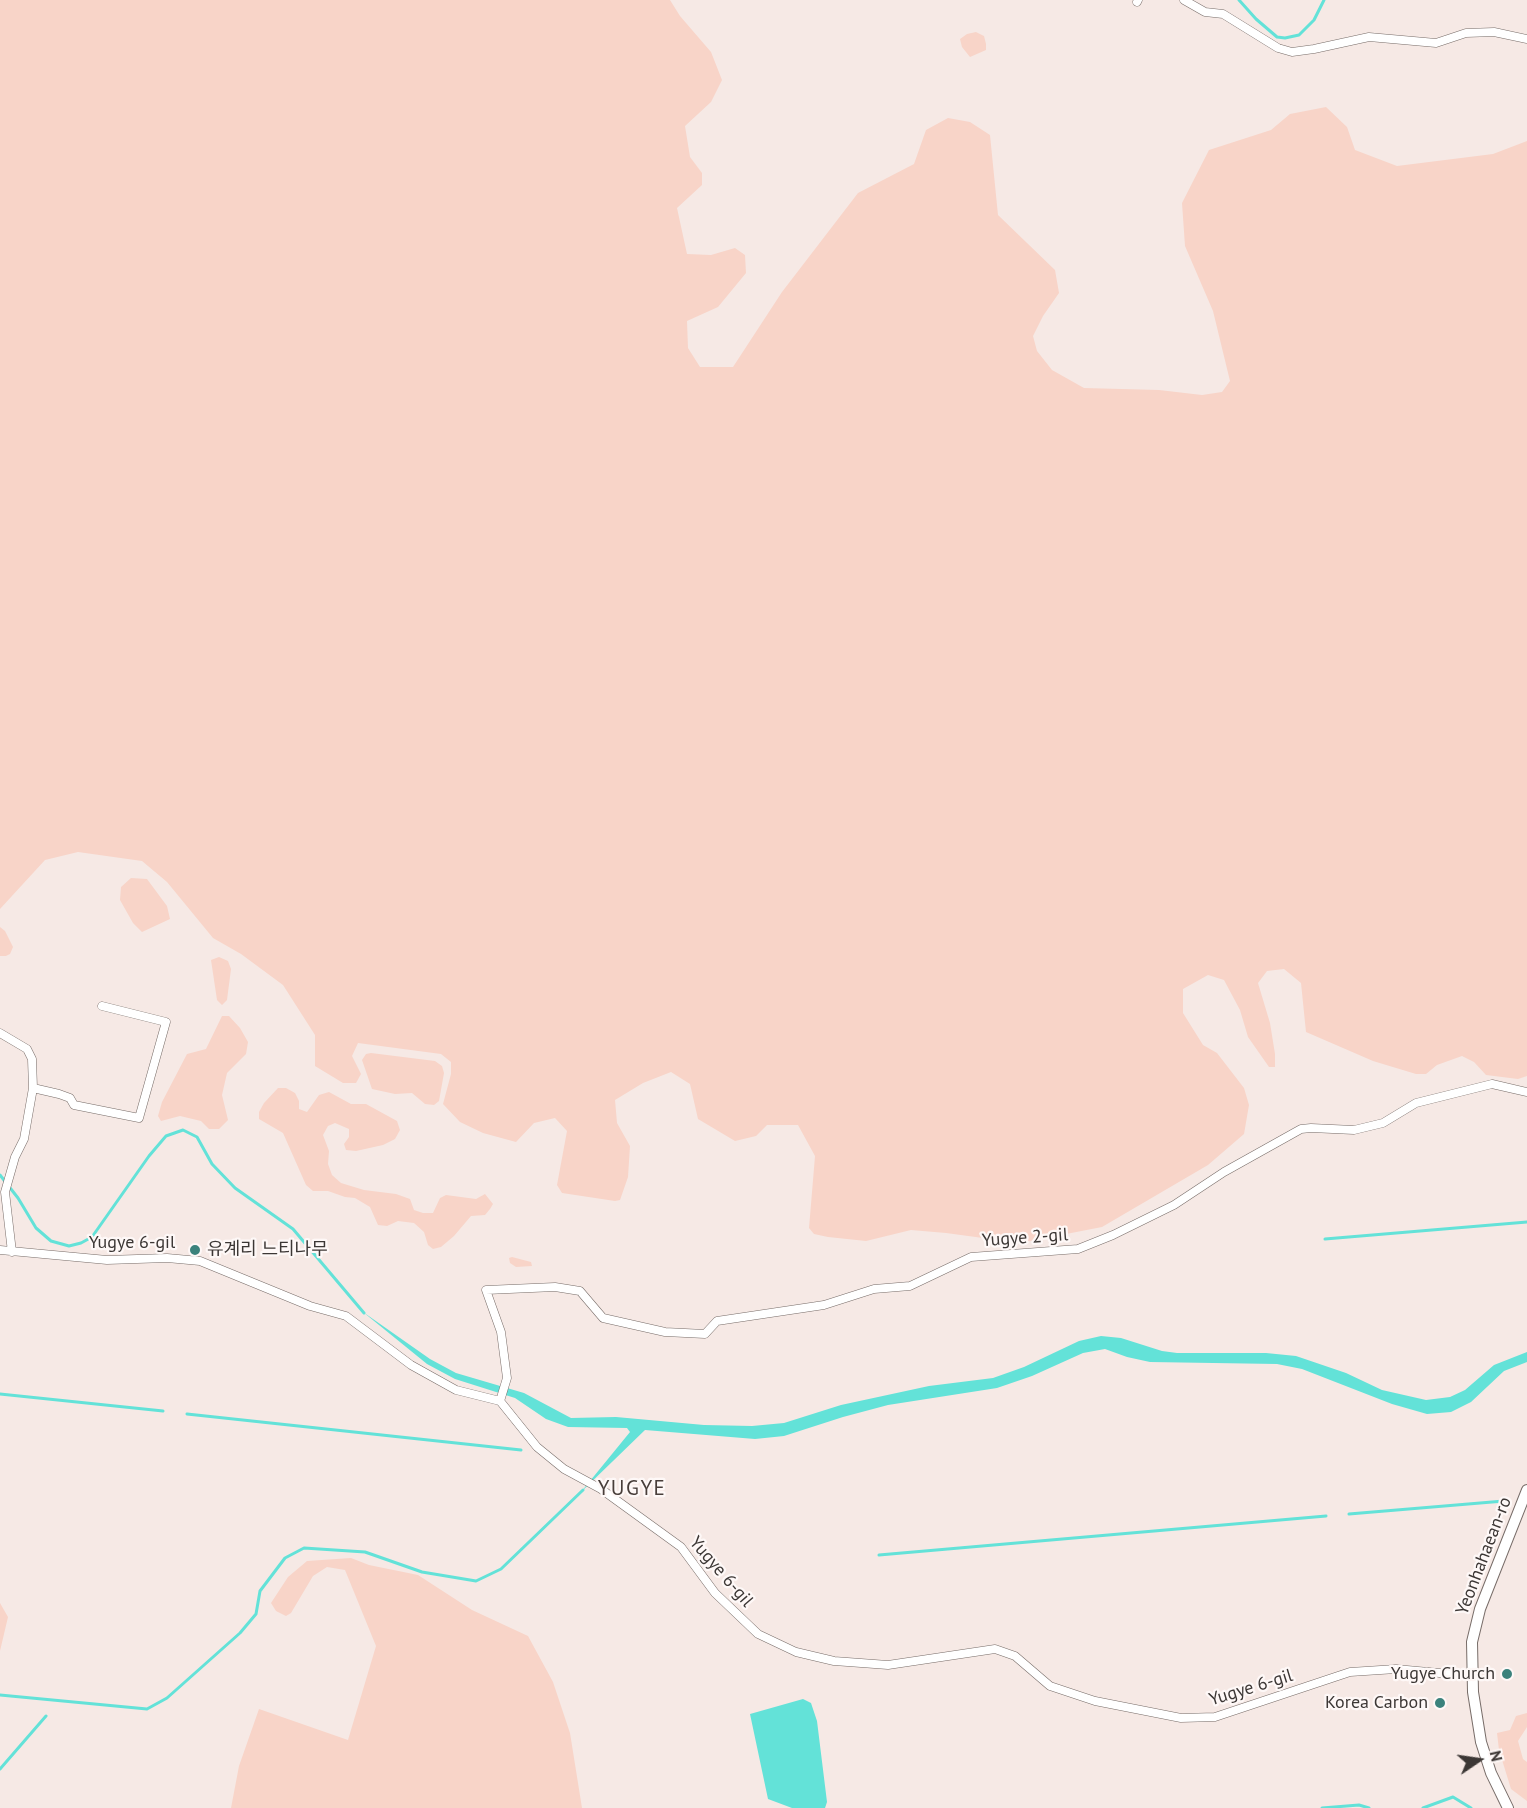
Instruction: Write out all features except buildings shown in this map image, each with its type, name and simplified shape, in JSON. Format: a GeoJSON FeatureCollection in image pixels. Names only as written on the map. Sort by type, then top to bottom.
{"type":"FeatureCollection","features":[{"type":"Feature","properties":{"kind":"street"},"geometry":{"type":"LineString","coordinates":[[1184,0],[1205,12],[1223,14],[1278,48],[1292,52],[1370,37],[1436,43],[1466,33],[1494,32],[1527,39]]}},
{"type":"Feature","properties":{"kind":"street"},"geometry":{"type":"LineString","coordinates":[[33,1088],[70,1098],[74,1105],[139,1118],[166,1022],[102,1006]]}},
{"type":"Feature","properties":{"kind":"street"},"geometry":{"type":"LineString","coordinates":[[0,1033],[27,1050],[32,1059],[33,1088],[24,1139],[12,1166],[5,1192],[12,1252]]}},
{"type":"Feature","properties":{"kind":"street","name":"Yugye 2-gil"},"geometry":{"type":"LineString","coordinates":[[500,1401],[507,1378],[501,1332],[486,1290],[555,1287],[580,1291],[603,1318],[665,1332],[705,1334],[717,1321],[824,1305],[874,1289],[910,1286],[971,1257],[1078,1249],[1113,1235],[1174,1205],[1224,1172],[1301,1129],[1354,1130],[1383,1123],[1416,1103],[1492,1084],[1527,1092]]}},
{"type":"Feature","properties":{"kind":"street","name":"Yugye 6-gil"},"geometry":{"type":"LineString","coordinates":[[0,1250],[107,1260],[167,1258],[200,1261],[310,1306],[346,1316],[411,1365],[456,1390],[500,1401],[537,1447],[564,1469],[601,1489],[681,1547],[715,1593],[758,1634],[796,1652],[834,1661],[888,1665],[995,1649],[1015,1656],[1050,1686],[1095,1701],[1181,1718],[1215,1717],[1350,1672],[1396,1669],[1472,1676]]}},
{"type":"Feature","properties":{"kind":"street","name":"Yeonhahaean-ro"},"geometry":{"type":"LineString","coordinates":[[1508,1808],[1491,1773],[1481,1742],[1472,1676],[1472,1642],[1475,1624],[1487,1589],[1527,1490]]}},
{"type":"Feature","properties":{"kind":"shaded area"},"geometry":{"type":"Polygon","coordinates":[[[0,0],[670,0],[680,16],[711,52],[722,80],[711,102],[685,126],[690,157],[702,173],[702,185],[677,208],[687,254],[711,255],[735,248],[745,255],[746,273],[718,307],[687,321],[688,348],[700,367],[733,367],[782,292],[858,193],[914,164],[926,130],[948,118],[970,122],[990,135],[998,215],[1055,270],[1059,293],[1033,336],[1037,351],[1052,370],[1084,388],[1159,390],[1202,395],[1222,392],[1230,381],[1213,311],[1185,246],[1182,203],[1209,150],[1271,130],[1290,114],[1326,107],[1347,127],[1355,150],[1397,166],[1493,154],[1527,141],[1527,1076],[1518,1079],[1486,1075],[1474,1062],[1462,1056],[1437,1065],[1426,1074],[1416,1074],[1373,1061],[1306,1032],[1301,983],[1284,969],[1267,971],[1258,983],[1270,1023],[1275,1054],[1275,1067],[1269,1067],[1248,1037],[1240,1010],[1224,980],[1208,975],[1183,989],[1183,1013],[1203,1045],[1217,1053],[1244,1088],[1249,1105],[1244,1134],[1208,1165],[1102,1227],[1020,1243],[911,1230],[866,1241],[828,1237],[814,1234],[809,1228],[815,1156],[798,1125],[767,1125],[756,1136],[735,1141],[698,1119],[690,1084],[671,1072],[643,1083],[615,1100],[617,1123],[630,1146],[628,1177],[620,1200],[615,1201],[562,1193],[557,1185],[567,1131],[555,1118],[534,1123],[516,1142],[483,1133],[460,1122],[443,1104],[451,1074],[451,1062],[441,1054],[358,1043],[352,1056],[361,1074],[356,1083],[343,1083],[315,1066],[315,1035],[283,985],[241,954],[213,938],[167,882],[142,861],[78,852],[45,860],[0,909],[0,0]]]}},
{"type":"Feature","properties":{"kind":"shaded area"},"geometry":{"type":"Polygon","coordinates":[[[976,32],[984,36],[986,50],[970,57],[962,47],[960,39],[976,32]]]}},
{"type":"Feature","properties":{"kind":"shaded area"},"geometry":{"type":"Polygon","coordinates":[[[131,878],[147,879],[167,906],[170,919],[142,932],[133,923],[120,900],[121,887],[131,878]]]}},
{"type":"Feature","properties":{"kind":"shaded area"},"geometry":{"type":"Polygon","coordinates":[[[0,927],[5,931],[13,947],[10,954],[6,956],[0,956],[0,927]]]}},
{"type":"Feature","properties":{"kind":"shaded area"},"geometry":{"type":"Polygon","coordinates":[[[219,957],[228,961],[231,969],[227,1000],[222,1005],[217,1000],[211,960],[219,957]]]}},
{"type":"Feature","properties":{"kind":"shaded area"},"geometry":{"type":"Polygon","coordinates":[[[222,1016],[229,1016],[240,1028],[248,1042],[246,1054],[227,1073],[222,1095],[228,1120],[219,1129],[209,1129],[201,1121],[180,1116],[161,1121],[158,1116],[162,1102],[187,1054],[206,1049],[222,1016]]]}},
{"type":"Feature","properties":{"kind":"shaded area"},"geometry":{"type":"Polygon","coordinates":[[[366,1054],[435,1061],[442,1066],[444,1073],[439,1101],[434,1105],[425,1104],[412,1093],[395,1094],[372,1089],[362,1060],[366,1054]]]}},
{"type":"Feature","properties":{"kind":"shaded area"},"geometry":{"type":"Polygon","coordinates":[[[278,1088],[286,1088],[295,1093],[299,1101],[299,1109],[307,1112],[319,1095],[329,1092],[351,1104],[366,1104],[397,1121],[400,1130],[395,1139],[383,1145],[356,1151],[346,1150],[344,1144],[349,1137],[349,1129],[335,1123],[328,1126],[323,1135],[329,1151],[328,1164],[332,1175],[341,1183],[410,1199],[414,1210],[423,1213],[433,1213],[440,1198],[446,1195],[476,1199],[485,1194],[493,1204],[485,1215],[471,1216],[454,1236],[441,1247],[433,1249],[428,1245],[424,1232],[414,1223],[398,1221],[387,1226],[378,1225],[370,1207],[355,1198],[328,1191],[313,1191],[306,1185],[283,1133],[259,1119],[259,1112],[264,1103],[278,1088]]]}},
{"type":"Feature","properties":{"kind":"shaded area"},"geometry":{"type":"Polygon","coordinates":[[[509,1258],[531,1262],[532,1266],[516,1267],[510,1263],[509,1258]]]}},
{"type":"Feature","properties":{"kind":"shaded area"},"geometry":{"type":"Polygon","coordinates":[[[351,1558],[369,1565],[418,1575],[472,1610],[528,1636],[553,1682],[570,1733],[582,1808],[231,1808],[239,1766],[259,1709],[348,1740],[376,1646],[345,1570],[327,1567],[313,1576],[291,1613],[286,1616],[276,1611],[271,1603],[288,1577],[307,1561],[351,1558]]]}},
{"type":"Feature","properties":{"kind":"shaded area"},"geometry":{"type":"Polygon","coordinates":[[[0,1603],[8,1617],[0,1651],[0,1603]]]}},
{"type":"Feature","properties":{"kind":"shaded area"},"geometry":{"type":"Polygon","coordinates":[[[1527,1713],[1527,1727],[1518,1741],[1523,1759],[1527,1762],[1527,1801],[1511,1789],[1499,1750],[1497,1733],[1510,1730],[1516,1716],[1527,1713]]]}},
{"type":"Feature","properties":{"kind":"water"},"geometry":{"type":"Polygon","coordinates":[[[363,1312],[430,1359],[456,1373],[524,1393],[571,1418],[616,1417],[704,1425],[752,1426],[784,1423],[841,1405],[929,1386],[993,1378],[1024,1367],[1079,1341],[1101,1336],[1121,1338],[1162,1351],[1177,1353],[1266,1353],[1296,1356],[1346,1373],[1382,1390],[1426,1400],[1450,1397],[1465,1390],[1494,1365],[1527,1352],[1527,1362],[1504,1371],[1471,1402],[1451,1412],[1427,1414],[1392,1404],[1302,1369],[1277,1364],[1150,1362],[1105,1349],[1083,1353],[1032,1376],[997,1388],[888,1405],[784,1436],[755,1439],[645,1430],[581,1492],[630,1432],[627,1428],[568,1427],[546,1419],[515,1398],[455,1379],[427,1364],[363,1312]]]}},
{"type":"Feature","properties":{"kind":"water"},"geometry":{"type":"Polygon","coordinates":[[[803,1699],[811,1703],[817,1721],[827,1802],[825,1808],[792,1808],[768,1799],[750,1714],[803,1699]]]}},
{"type":"Feature","properties":{"kind":"waterway"},"geometry":{"type":"LineString","coordinates":[[1239,0],[1277,37],[1285,38],[1299,35],[1314,20],[1324,0]]}},
{"type":"Feature","properties":{"kind":"waterway"},"geometry":{"type":"LineString","coordinates":[[0,1175],[18,1198],[36,1228],[51,1241],[69,1246],[92,1237],[149,1156],[166,1136],[183,1130],[197,1137],[212,1164],[235,1188],[293,1229],[364,1313]]}},
{"type":"Feature","properties":{"kind":"waterway"},"geometry":{"type":"LineString","coordinates":[[1325,1239],[1527,1222]]}},
{"type":"Feature","properties":{"kind":"waterway"},"geometry":{"type":"LineString","coordinates":[[0,1394],[163,1411]]}},
{"type":"Feature","properties":{"kind":"waterway"},"geometry":{"type":"LineString","coordinates":[[187,1414],[521,1450]]}},
{"type":"Feature","properties":{"kind":"waterway"},"geometry":{"type":"LineString","coordinates":[[0,1695],[147,1709],[167,1698],[240,1633],[256,1614],[260,1591],[285,1558],[304,1548],[365,1552],[422,1572],[476,1581],[501,1569],[583,1490]]}},
{"type":"Feature","properties":{"kind":"waterway"},"geometry":{"type":"LineString","coordinates":[[1349,1514],[1504,1501]]}},
{"type":"Feature","properties":{"kind":"waterway"},"geometry":{"type":"LineString","coordinates":[[879,1555],[1326,1516]]}},
{"type":"Feature","properties":{"kind":"waterway"},"geometry":{"type":"LineString","coordinates":[[0,1769],[46,1716]]}},
{"type":"Feature","properties":{"kind":"waterway"},"geometry":{"type":"LineString","coordinates":[[1423,1808],[1453,1797],[1471,1808]]}},
{"type":"Feature","properties":{"kind":"waterway"},"geometry":{"type":"LineString","coordinates":[[1322,1808],[1359,1805],[1369,1808]]}},
{"type":"Feature","properties":{"kind":"place","name":"유계리 느티나무"},"geometry":{"type":"Point","coordinates":[195,1250]}},
{"type":"Feature","properties":{"kind":"place","name":"Yugye Church"},"geometry":{"type":"Point","coordinates":[1507,1674]}},
{"type":"Feature","properties":{"kind":"place","name":"Korea Carbon"},"geometry":{"type":"Point","coordinates":[1440,1703]}},
{"type":"Feature","properties":{"kind":"district","name":"YUGYE"},"geometry":{"type":"Point","coordinates":[632,1489]}}]}
